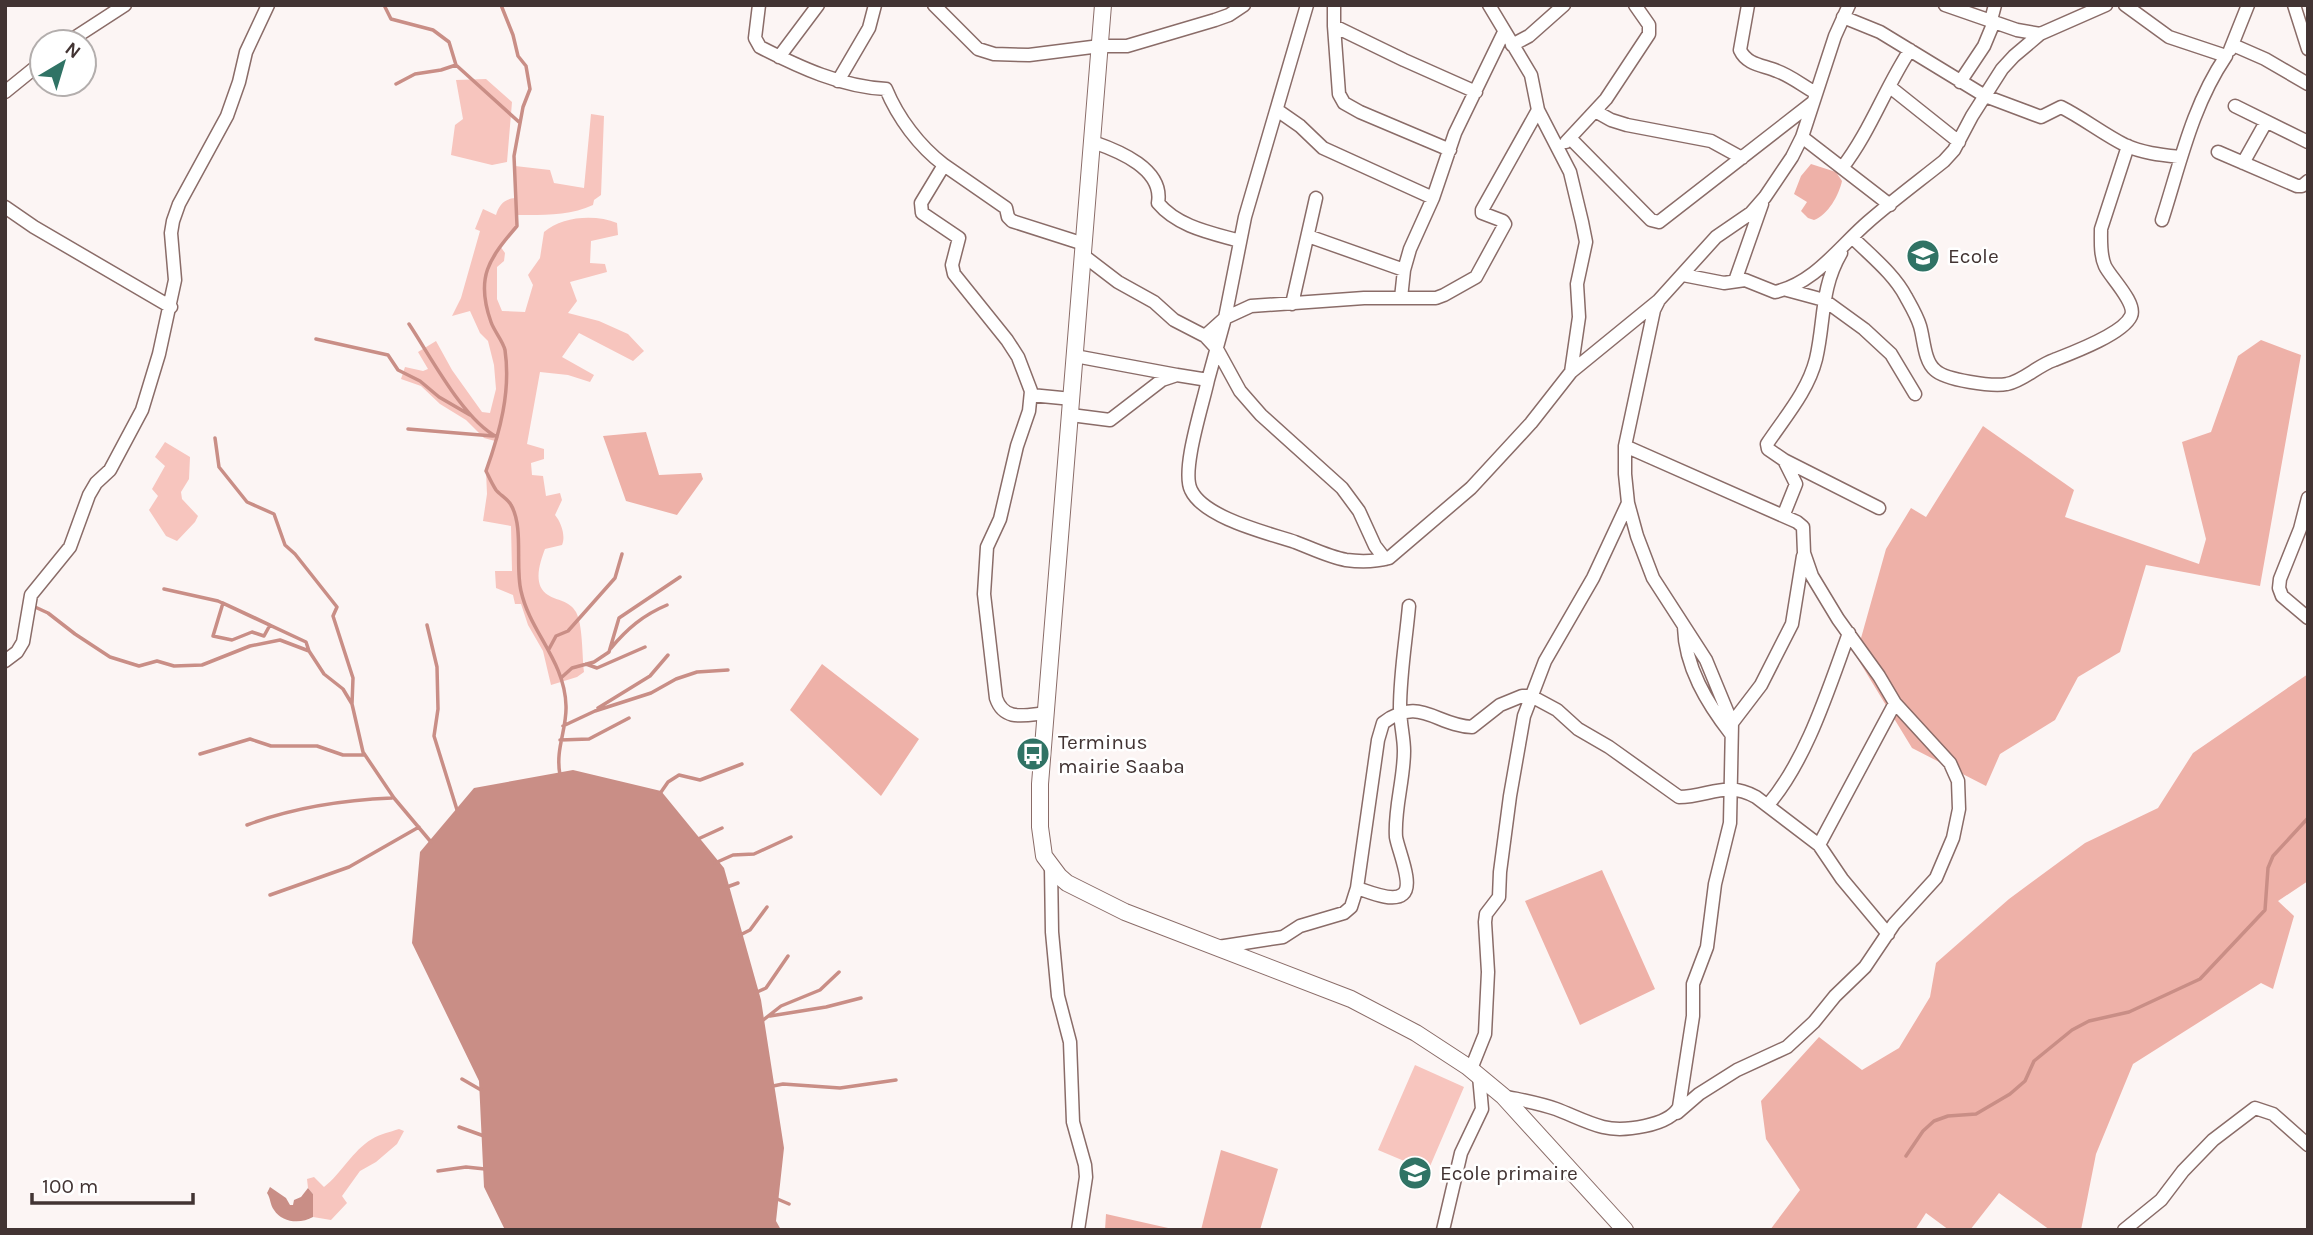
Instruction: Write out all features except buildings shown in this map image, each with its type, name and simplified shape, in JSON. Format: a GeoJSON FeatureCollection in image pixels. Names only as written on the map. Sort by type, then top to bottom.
{"type":"FeatureCollection","features":[{"type":"Feature","properties":{"kind":"street"},"geometry":{"type":"LineString","coordinates":[[90,28],[125,5]]}},
{"type":"Feature","properties":{"kind":"street"},"geometry":{"type":"LineString","coordinates":[[5,661],[17,652],[23,642],[31,596],[70,547],[89,495],[96,483],[110,470],[142,410],[176,280],[171,233],[173,220],[227,116],[246,52],[268,5]]}},
{"type":"Feature","properties":{"kind":"street"},"geometry":{"type":"LineString","coordinates":[[759,5],[755,38],[757,44],[779,57],[838,80],[864,88],[886,89],[894,107],[925,149],[1006,208],[1012,221],[1084,250],[1118,282],[1154,302],[1174,320],[1205,336],[1217,349],[1240,391],[1261,415],[1342,488],[1359,511],[1375,546],[1385,559]]}},
{"type":"Feature","properties":{"kind":"street"},"geometry":{"type":"LineString","coordinates":[[779,57],[818,5]]}},
{"type":"Feature","properties":{"kind":"street"},"geometry":{"type":"LineString","coordinates":[[838,80],[869,29],[875,5]]}},
{"type":"Feature","properties":{"kind":"street"},"geometry":{"type":"LineString","coordinates":[[934,5],[978,49],[988,53],[1029,55],[1127,46],[1215,20],[1244,5]]}},
{"type":"Feature","properties":{"kind":"street"},"geometry":{"type":"LineString","coordinates":[[1078,1230],[1086,1177],[1085,1165],[1073,1122],[1070,1042],[1057,987],[1052,932],[1051,867],[1042,845],[1039,807],[1103,5]]}},
{"type":"Feature","properties":{"kind":"street"},"geometry":{"type":"LineString","coordinates":[[1307,5],[1240,241],[1225,318],[1189,458],[1188,480],[1191,491],[1197,498],[1212,510],[1239,524],[1343,559],[1374,562],[1385,559],[1471,488],[1531,423],[1572,372],[1659,300],[1716,237],[1751,213],[1765,197],[1802,137],[1846,11],[1985,96],[2041,117],[2061,107],[2128,146],[2150,153],[2180,157]]}},
{"type":"Feature","properties":{"kind":"street"},"geometry":{"type":"LineString","coordinates":[[1334,5],[1341,100],[1360,112],[1450,150]]}},
{"type":"Feature","properties":{"kind":"street"},"geometry":{"type":"LineString","coordinates":[[1489,5],[1531,75],[1538,110],[1570,172],[1586,242],[1577,284],[1579,317],[1572,372]]}},
{"type":"Feature","properties":{"kind":"street"},"geometry":{"type":"LineString","coordinates":[[1512,45],[1529,36],[1564,5]]}},
{"type":"Feature","properties":{"kind":"street"},"geometry":{"type":"LineString","coordinates":[[1559,150],[1595,111],[1626,71],[1649,34],[1649,25],[1635,5]]}},
{"type":"Feature","properties":{"kind":"street"},"geometry":{"type":"LineString","coordinates":[[1748,5],[1740,50],[1743,56],[1751,62],[1777,71],[1814,98]]}},
{"type":"Feature","properties":{"kind":"street"},"geometry":{"type":"LineString","coordinates":[[1945,5],[2040,34]]}},
{"type":"Feature","properties":{"kind":"street"},"geometry":{"type":"LineString","coordinates":[[1960,82],[1984,46],[1995,5]]}},
{"type":"Feature","properties":{"kind":"street"},"geometry":{"type":"LineString","coordinates":[[1684,275],[1724,283],[1745,280],[1775,292],[1801,283],[1867,223],[1944,161],[1959,142],[2002,69],[2040,34],[2106,5]]}},
{"type":"Feature","properties":{"kind":"street"},"geometry":{"type":"LineString","coordinates":[[2125,5],[2169,37],[2265,59],[2308,84]]}},
{"type":"Feature","properties":{"kind":"street"},"geometry":{"type":"LineString","coordinates":[[2162,220],[2180,157],[2200,102],[2229,51],[2248,5]]}},
{"type":"Feature","properties":{"kind":"street"},"geometry":{"type":"LineString","coordinates":[[2294,5],[2308,49]]}},
{"type":"Feature","properties":{"kind":"street"},"geometry":{"type":"LineString","coordinates":[[1334,26],[1476,92]]}},
{"type":"Feature","properties":{"kind":"street"},"geometry":{"type":"LineString","coordinates":[[1401,298],[1410,249],[1433,198],[1464,112],[1504,32]]}},
{"type":"Feature","properties":{"kind":"street"},"geometry":{"type":"LineString","coordinates":[[1842,168],[1853,154],[1910,50]]}},
{"type":"Feature","properties":{"kind":"street"},"geometry":{"type":"LineString","coordinates":[[5,92],[28,73]]}},
{"type":"Feature","properties":{"kind":"street"},"geometry":{"type":"LineString","coordinates":[[1890,87],[1959,142]]}},
{"type":"Feature","properties":{"kind":"street"},"geometry":{"type":"LineString","coordinates":[[1570,138],[1655,222],[1659,222],[1742,159],[1814,98]]}},
{"type":"Feature","properties":{"kind":"street"},"geometry":{"type":"LineString","coordinates":[[2235,106],[2308,142]]}},
{"type":"Feature","properties":{"kind":"street"},"geometry":{"type":"LineString","coordinates":[[1278,110],[1323,148],[1433,198]]}},
{"type":"Feature","properties":{"kind":"street"},"geometry":{"type":"LineString","coordinates":[[1205,336],[1225,318],[1251,306],[1340,299],[1436,298],[1476,277],[1505,224],[1482,213],[1482,210],[1538,110]]}},
{"type":"Feature","properties":{"kind":"street"},"geometry":{"type":"LineString","coordinates":[[1595,111],[1627,125],[1712,141],[1742,159]]}},
{"type":"Feature","properties":{"kind":"street"},"geometry":{"type":"LineString","coordinates":[[2243,163],[2266,122]]}},
{"type":"Feature","properties":{"kind":"street"},"geometry":{"type":"LineString","coordinates":[[1802,137],[1890,205]]}},
{"type":"Feature","properties":{"kind":"street"},"geometry":{"type":"LineString","coordinates":[[1093,142],[1122,154],[1152,176],[1158,185],[1158,203],[1168,211],[1191,226],[1240,241]]}},
{"type":"Feature","properties":{"kind":"street"},"geometry":{"type":"LineString","coordinates":[[1850,241],[1888,274],[1904,293],[1919,323],[1928,360],[1935,370],[1943,376],[1996,386],[2010,384],[2042,364],[2098,342],[2131,317],[2129,303],[2104,262],[2101,241],[2101,229],[2128,146]]}},
{"type":"Feature","properties":{"kind":"street"},"geometry":{"type":"LineString","coordinates":[[2218,152],[2297,186],[2308,181]]}},
{"type":"Feature","properties":{"kind":"street"},"geometry":{"type":"LineString","coordinates":[[944,164],[921,203],[922,213],[959,238],[953,265],[954,274],[1018,357],[1031,394],[1000,519],[987,547],[984,594],[996,698],[1001,710],[1008,714],[1046,713]]}},
{"type":"Feature","properties":{"kind":"street"},"geometry":{"type":"LineString","coordinates":[[1735,281],[1765,197]]}},
{"type":"Feature","properties":{"kind":"street"},"geometry":{"type":"LineString","coordinates":[[1292,304],[1317,198]]}},
{"type":"Feature","properties":{"kind":"street"},"geometry":{"type":"LineString","coordinates":[[5,207],[34,227],[171,307]]}},
{"type":"Feature","properties":{"kind":"street"},"geometry":{"type":"LineString","coordinates":[[1308,236],[1404,271]]}},
{"type":"Feature","properties":{"kind":"street"},"geometry":{"type":"LineString","coordinates":[[1850,241],[1832,268],[1824,300],[1816,360],[1809,378],[1800,397],[1767,444],[1768,449],[1784,460],[1879,508]]}},
{"type":"Feature","properties":{"kind":"street"},"geometry":{"type":"LineString","coordinates":[[1787,289],[1824,300],[1864,329],[1891,354],[1915,394]]}},
{"type":"Feature","properties":{"kind":"street"},"geometry":{"type":"LineString","coordinates":[[1659,300],[1654,310],[1625,446],[1628,503],[1653,578],[1698,644],[1714,676],[1732,729],[1730,823],[1715,884],[1707,947],[1693,984],[1693,1016],[1688,1058],[1681,1100],[1675,1114]]}},
{"type":"Feature","properties":{"kind":"street"},"geometry":{"type":"LineString","coordinates":[[1075,356],[1208,380]]}},
{"type":"Feature","properties":{"kind":"street"},"geometry":{"type":"LineString","coordinates":[[1031,394],[1103,421],[1110,421],[1159,382],[1177,375]]}},
{"type":"Feature","properties":{"kind":"street"},"geometry":{"type":"LineString","coordinates":[[1625,446],[1784,514],[1803,527],[1804,553],[1792,624],[1761,685],[1732,729]]}},
{"type":"Feature","properties":{"kind":"street"},"geometry":{"type":"LineString","coordinates":[[1784,460],[1796,484],[1784,514]]}},
{"type":"Feature","properties":{"kind":"street"},"geometry":{"type":"LineString","coordinates":[[2308,498],[2279,588],[2281,596],[2308,618]]}},
{"type":"Feature","properties":{"kind":"street"},"geometry":{"type":"LineString","coordinates":[[1443,1230],[1461,1153],[1482,1108],[1475,1073],[1485,1034],[1488,972],[1485,922],[1486,914],[1499,897],[1510,796],[1524,716],[1545,661],[1593,578],[1628,503]]}},
{"type":"Feature","properties":{"kind":"street"},"geometry":{"type":"LineString","coordinates":[[1503,1096],[1546,1106],[1605,1128],[1664,1121],[1737,1070],[1787,1047],[1865,967],[1888,934],[1936,878],[1953,838],[1959,809],[1958,781],[1950,763],[1895,703],[1812,576],[1804,553]]}},
{"type":"Feature","properties":{"kind":"street"},"geometry":{"type":"LineString","coordinates":[[1357,888],[1399,896],[1405,893],[1407,888],[1405,867],[1396,839],[1404,752],[1400,711],[1401,675],[1409,606]]}},
{"type":"Feature","properties":{"kind":"street"},"geometry":{"type":"LineString","coordinates":[[1768,805],[1788,780],[1849,633]]}},
{"type":"Feature","properties":{"kind":"street"},"geometry":{"type":"LineString","coordinates":[[1218,947],[1283,937],[1300,926],[1344,913],[1352,907],[1381,727],[1393,715],[1400,711],[1424,713],[1472,727],[1500,705],[1522,696],[1531,696],[1557,710],[1578,729],[1609,747],[1647,777],[1679,797],[1731,788],[1746,791],[1768,805],[1819,845],[1842,879],[1888,934]]}},
{"type":"Feature","properties":{"kind":"street"},"geometry":{"type":"LineString","coordinates":[[1819,845],[1895,703]]}},
{"type":"Feature","properties":{"kind":"street"},"geometry":{"type":"LineString","coordinates":[[1051,867],[1067,883],[1102,901],[1297,977],[1387,1016],[1475,1073],[1503,1096],[1625,1230]]}},
{"type":"Feature","properties":{"kind":"street"},"geometry":{"type":"LineString","coordinates":[[2124,1230],[2161,1200],[2183,1171],[2213,1140],[2255,1108],[2273,1114],[2308,1145]]}},
{"type":"Feature","properties":{"kind":"shaded area"},"geometry":{"type":"Polygon","coordinates":[[[486,79],[512,102],[507,162],[492,165],[451,155],[455,125],[463,119],[456,80],[486,79]]]}},
{"type":"Feature","properties":{"kind":"shaded area"},"geometry":{"type":"Polygon","coordinates":[[[591,114],[604,116],[601,195],[594,200],[593,205],[575,211],[517,215],[517,226],[500,246],[505,253],[504,261],[497,267],[497,299],[502,311],[525,312],[533,285],[528,275],[540,258],[544,232],[560,223],[579,218],[599,218],[617,223],[618,235],[591,241],[590,263],[605,264],[607,272],[570,282],[577,301],[568,313],[599,321],[628,334],[644,351],[633,361],[579,333],[562,357],[594,375],[590,382],[568,375],[540,372],[527,444],[544,449],[544,459],[531,463],[532,475],[543,476],[546,496],[560,493],[562,500],[555,515],[561,525],[563,538],[562,545],[545,549],[539,579],[543,591],[566,603],[576,612],[581,632],[584,672],[551,685],[543,651],[528,625],[521,604],[515,604],[513,595],[496,588],[495,571],[512,571],[511,526],[483,521],[487,494],[486,471],[495,441],[484,438],[466,420],[440,404],[421,386],[401,379],[405,367],[423,371],[428,369],[418,352],[436,341],[452,370],[482,412],[490,413],[496,389],[488,341],[480,333],[470,311],[452,316],[461,298],[480,231],[475,229],[483,209],[496,215],[503,203],[515,198],[515,166],[550,170],[554,183],[584,188],[591,114]]]}},
{"type":"Feature","properties":{"kind":"shaded area"},"geometry":{"type":"Polygon","coordinates":[[[1811,164],[1836,172],[1842,181],[1832,204],[1824,214],[1814,220],[1801,211],[1807,202],[1794,194],[1801,176],[1811,164]]]}},
{"type":"Feature","properties":{"kind":"shaded area"},"geometry":{"type":"Polygon","coordinates":[[[2261,340],[2301,355],[2260,586],[2146,565],[2120,652],[2078,677],[2055,720],[2000,754],[1986,786],[1912,748],[1856,656],[1886,549],[1911,508],[1926,517],[1983,426],[2074,490],[2065,517],[2199,564],[2206,539],[2182,442],[2211,432],[2238,356],[2261,340]]]}},
{"type":"Feature","properties":{"kind":"shaded area"},"geometry":{"type":"Polygon","coordinates":[[[646,432],[659,475],[701,473],[703,479],[677,515],[626,501],[603,436],[646,432]]]}},
{"type":"Feature","properties":{"kind":"shaded area"},"geometry":{"type":"Polygon","coordinates":[[[165,442],[190,457],[189,479],[181,492],[182,499],[198,516],[177,541],[166,536],[149,510],[158,496],[152,489],[165,466],[155,457],[165,442]]]}},
{"type":"Feature","properties":{"kind":"shaded area"},"geometry":{"type":"Polygon","coordinates":[[[822,664],[919,739],[881,796],[790,710],[822,664]]]}},
{"type":"Feature","properties":{"kind":"shaded area"},"geometry":{"type":"Polygon","coordinates":[[[2308,674],[2308,881],[2278,901],[2294,916],[2273,989],[2261,983],[2133,1064],[2096,1154],[2081,1230],[2050,1230],[1999,1193],[1970,1230],[1949,1230],[1926,1213],[1915,1230],[1770,1230],[1800,1190],[1766,1139],[1761,1101],[1819,1037],[1862,1070],[1899,1048],[1930,997],[1936,963],[2009,899],[2085,843],[2158,808],[2193,753],[2308,674]]]}},
{"type":"Feature","properties":{"kind":"shaded area"},"geometry":{"type":"Polygon","coordinates":[[[573,770],[661,791],[724,868],[761,1000],[784,1148],[776,1221],[781,1230],[505,1230],[484,1187],[479,1081],[412,943],[420,852],[474,788],[573,770]]]}},
{"type":"Feature","properties":{"kind":"shaded area"},"geometry":{"type":"Polygon","coordinates":[[[1602,870],[1655,989],[1580,1025],[1525,901],[1602,870]]]}},
{"type":"Feature","properties":{"kind":"shaded area"},"geometry":{"type":"Polygon","coordinates":[[[1415,1065],[1464,1087],[1428,1171],[1378,1150],[1415,1065]]]}},
{"type":"Feature","properties":{"kind":"shaded area"},"geometry":{"type":"Polygon","coordinates":[[[399,1129],[404,1131],[397,1144],[376,1162],[360,1171],[342,1196],[347,1203],[331,1220],[313,1217],[313,1194],[308,1188],[307,1179],[314,1177],[324,1187],[365,1144],[399,1129]]]}},
{"type":"Feature","properties":{"kind":"shaded area"},"geometry":{"type":"Polygon","coordinates":[[[1221,1150],[1278,1169],[1260,1230],[1201,1230],[1221,1150]]]}},
{"type":"Feature","properties":{"kind":"shaded area"},"geometry":{"type":"Polygon","coordinates":[[[270,1187],[286,1198],[290,1205],[308,1188],[313,1194],[313,1217],[297,1221],[282,1218],[272,1206],[267,1193],[270,1187]]]}},
{"type":"Feature","properties":{"kind":"shaded area"},"geometry":{"type":"Polygon","coordinates":[[[1106,1214],[1177,1230],[1105,1230],[1106,1214]]]}},
{"type":"Feature","properties":{"kind":"waterway"},"geometry":{"type":"LineString","coordinates":[[384,5],[391,19],[433,30],[449,42],[456,65],[519,122]]}},
{"type":"Feature","properties":{"kind":"waterway"},"geometry":{"type":"LineString","coordinates":[[501,5],[518,56],[526,66],[530,89],[523,107],[514,156],[517,226],[492,259],[485,281],[486,306],[505,350],[507,381],[503,411],[486,471],[496,490],[510,503],[515,514],[519,581],[525,606],[554,661],[564,690],[566,715],[559,756],[560,775]]}},
{"type":"Feature","properties":{"kind":"waterway"},"geometry":{"type":"LineString","coordinates":[[396,84],[415,74],[456,65]]}},
{"type":"Feature","properties":{"kind":"waterway"},"geometry":{"type":"LineString","coordinates":[[409,324],[460,402],[484,428],[497,437]]}},
{"type":"Feature","properties":{"kind":"waterway"},"geometry":{"type":"LineString","coordinates":[[316,339],[388,355],[398,370],[420,381],[439,397],[470,415]]}},
{"type":"Feature","properties":{"kind":"waterway"},"geometry":{"type":"LineString","coordinates":[[408,429],[493,436]]}},
{"type":"Feature","properties":{"kind":"waterway"},"geometry":{"type":"LineString","coordinates":[[215,438],[219,467],[247,502],[274,514],[285,545],[337,607],[333,616],[353,678],[352,704],[363,752],[394,798],[431,842]]}},
{"type":"Feature","properties":{"kind":"waterway"},"geometry":{"type":"LineString","coordinates":[[549,649],[556,636],[568,631],[615,578],[622,554]]}},
{"type":"Feature","properties":{"kind":"waterway"},"geometry":{"type":"LineString","coordinates":[[562,677],[572,668],[594,662],[609,652],[619,618],[680,577]]}},
{"type":"Feature","properties":{"kind":"waterway"},"geometry":{"type":"LineString","coordinates":[[164,589],[218,601],[306,642],[309,651]]}},
{"type":"Feature","properties":{"kind":"waterway"},"geometry":{"type":"LineString","coordinates":[[223,603],[270,625],[264,636],[252,632],[232,640],[213,636],[223,603]]}},
{"type":"Feature","properties":{"kind":"waterway"},"geometry":{"type":"LineString","coordinates":[[611,648],[636,623],[667,605]]}},
{"type":"Feature","properties":{"kind":"waterway"},"geometry":{"type":"LineString","coordinates":[[35,607],[48,613],[110,657],[139,666],[157,661],[174,666],[202,665],[250,646],[280,640],[309,651],[324,674],[343,689],[352,704]]}},
{"type":"Feature","properties":{"kind":"waterway"},"geometry":{"type":"LineString","coordinates":[[427,625],[437,667],[438,709],[434,736],[458,813]]}},
{"type":"Feature","properties":{"kind":"waterway"},"geometry":{"type":"LineString","coordinates":[[586,664],[597,668],[645,647]]}},
{"type":"Feature","properties":{"kind":"waterway"},"geometry":{"type":"LineString","coordinates":[[598,708],[650,676],[668,655]]}},
{"type":"Feature","properties":{"kind":"waterway"},"geometry":{"type":"LineString","coordinates":[[563,726],[595,711],[651,693],[676,679],[697,672],[728,670]]}},
{"type":"Feature","properties":{"kind":"waterway"},"geometry":{"type":"LineString","coordinates":[[560,740],[589,739],[629,718]]}},
{"type":"Feature","properties":{"kind":"waterway"},"geometry":{"type":"LineString","coordinates":[[200,754],[250,739],[271,746],[317,746],[343,755],[365,755]]}},
{"type":"Feature","properties":{"kind":"waterway"},"geometry":{"type":"LineString","coordinates":[[659,795],[668,782],[679,775],[700,780],[742,764]]}},
{"type":"Feature","properties":{"kind":"waterway"},"geometry":{"type":"LineString","coordinates":[[247,825],[318,806],[392,798]]}},
{"type":"Feature","properties":{"kind":"waterway"},"geometry":{"type":"LineString","coordinates":[[1906,1156],[1923,1131],[1934,1121],[1948,1116],[1976,1114],[2010,1094],[2025,1081],[2034,1061],[2072,1030],[2089,1021],[2129,1012],[2200,979],[2265,910],[2268,868],[2273,856],[2308,818]]}},
{"type":"Feature","properties":{"kind":"waterway"},"geometry":{"type":"LineString","coordinates":[[270,895],[349,867],[419,827]]}},
{"type":"Feature","properties":{"kind":"waterway"},"geometry":{"type":"LineString","coordinates":[[698,839],[722,828]]}},
{"type":"Feature","properties":{"kind":"waterway"},"geometry":{"type":"LineString","coordinates":[[715,863],[733,855],[754,854],[791,837]]}},
{"type":"Feature","properties":{"kind":"waterway"},"geometry":{"type":"LineString","coordinates":[[727,887],[738,883]]}},
{"type":"Feature","properties":{"kind":"waterway"},"geometry":{"type":"LineString","coordinates":[[740,935],[750,930],[767,907]]}},
{"type":"Feature","properties":{"kind":"waterway"},"geometry":{"type":"LineString","coordinates":[[755,993],[766,988],[788,956]]}},
{"type":"Feature","properties":{"kind":"waterway"},"geometry":{"type":"LineString","coordinates":[[762,1021],[781,1006],[820,990],[839,972]]}},
{"type":"Feature","properties":{"kind":"waterway"},"geometry":{"type":"LineString","coordinates":[[770,1016],[861,998]]}},
{"type":"Feature","properties":{"kind":"waterway"},"geometry":{"type":"LineString","coordinates":[[462,1079],[481,1090]]}},
{"type":"Feature","properties":{"kind":"waterway"},"geometry":{"type":"LineString","coordinates":[[773,1086],[783,1084],[840,1088],[896,1080]]}},
{"type":"Feature","properties":{"kind":"waterway"},"geometry":{"type":"LineString","coordinates":[[459,1127],[484,1136]]}},
{"type":"Feature","properties":{"kind":"waterway"},"geometry":{"type":"LineString","coordinates":[[438,1171],[466,1167],[485,1169]]}},
{"type":"Feature","properties":{"kind":"waterway"},"geometry":{"type":"LineString","coordinates":[[775,1198],[789,1204]]}},
{"type":"Feature","properties":{"kind":"place","name":"Ecole"},"geometry":{"type":"Point","coordinates":[1923,256]}},
{"type":"Feature","properties":{"kind":"place","name":"Terminus mairie Saaba"},"geometry":{"type":"Point","coordinates":[1033,754]}},
{"type":"Feature","properties":{"kind":"place","name":"Ecole primaire"},"geometry":{"type":"Point","coordinates":[1415,1173]}}]}
